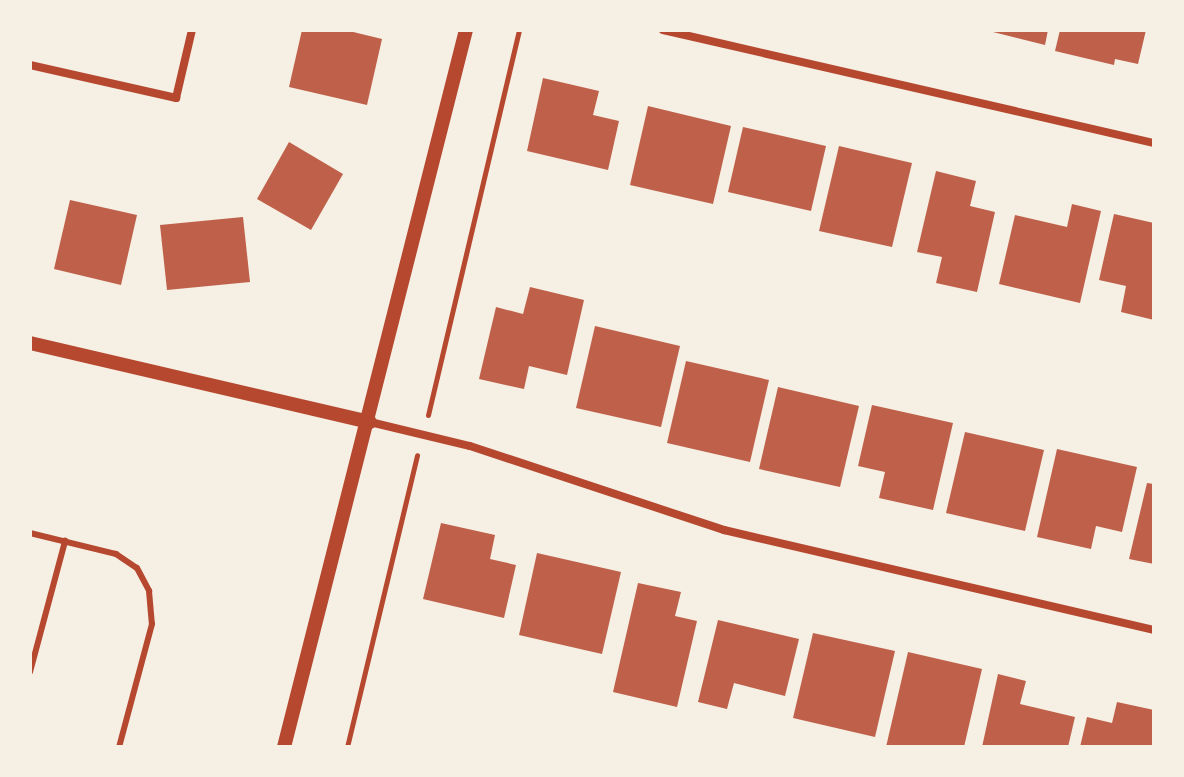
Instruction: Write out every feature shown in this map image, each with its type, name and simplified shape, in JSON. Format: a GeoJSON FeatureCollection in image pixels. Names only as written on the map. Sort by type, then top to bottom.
{"type":"FeatureCollection","features":[{"type":"Feature","properties":{"kind":"street"},"geometry":{"type":"LineString","coordinates":[[30,65],[176,98],[192,30]]}},
{"type":"Feature","properties":{"kind":"street"},"geometry":{"type":"LineString","coordinates":[[284,747],[370,422],[466,30]]}},
{"type":"Feature","properties":{"kind":"street"},"geometry":{"type":"LineString","coordinates":[[663,30],[1154,143]]}},
{"type":"Feature","properties":{"kind":"street"},"geometry":{"type":"LineString","coordinates":[[30,343],[423,435],[724,530],[1154,630]]}},
{"type":"Feature","properties":{"kind":"lane"},"geometry":{"type":"LineString","coordinates":[[30,533],[116,554],[137,568],[149,591],[152,624],[119,747]]}},
{"type":"Feature","properties":{"kind":"lane"},"geometry":{"type":"LineString","coordinates":[[30,672],[65,541]]}},
{"type":"Feature","properties":{"kind":"path"},"geometry":{"type":"LineString","coordinates":[[347,747],[519,30]]}},
{"type":"Feature","properties":{"kind":"building"},"geometry":{"type":"Polygon","coordinates":[[[302,30],[345,30],[382,39],[367,105],[289,87],[302,30]]]}},
{"type":"Feature","properties":{"kind":"building"},"geometry":{"type":"Polygon","coordinates":[[[985,30],[1048,30],[1045,45],[985,30]]]}},
{"type":"Feature","properties":{"kind":"building"},"geometry":{"type":"Polygon","coordinates":[[[1060,30],[1146,30],[1138,64],[1115,59],[1114,65],[1055,51],[1060,30]]]}},
{"type":"Feature","properties":{"kind":"building"},"geometry":{"type":"Polygon","coordinates":[[[543,78],[599,91],[593,115],[619,121],[608,170],[527,151],[543,78]]]}},
{"type":"Feature","properties":{"kind":"building"},"geometry":{"type":"Polygon","coordinates":[[[648,106],[731,126],[713,204],[630,185],[648,106]]]}},
{"type":"Feature","properties":{"kind":"building"},"geometry":{"type":"Polygon","coordinates":[[[743,127],[826,146],[811,211],[728,192],[743,127]]]}},
{"type":"Feature","properties":{"kind":"building"},"geometry":{"type":"Polygon","coordinates":[[[289,142],[343,174],[311,230],[257,199],[289,142]]]}},
{"type":"Feature","properties":{"kind":"building"},"geometry":{"type":"Polygon","coordinates":[[[839,146],[912,163],[892,247],[819,231],[839,146]]]}},
{"type":"Feature","properties":{"kind":"building"},"geometry":{"type":"Polygon","coordinates":[[[936,171],[976,181],[970,206],[995,212],[977,292],[936,283],[942,257],[917,252],[936,171]]]}},
{"type":"Feature","properties":{"kind":"building"},"geometry":{"type":"Polygon","coordinates":[[[70,200],[137,215],[121,285],[54,269],[70,200]]]}},
{"type":"Feature","properties":{"kind":"building"},"geometry":{"type":"Polygon","coordinates":[[[1072,204],[1101,211],[1080,303],[999,284],[1015,215],[1067,227],[1072,204]]]}},
{"type":"Feature","properties":{"kind":"building"},"geometry":{"type":"Polygon","coordinates":[[[1114,214],[1154,223],[1154,320],[1121,312],[1126,286],[1099,280],[1114,214]]]}},
{"type":"Feature","properties":{"kind":"building"},"geometry":{"type":"Polygon","coordinates":[[[243,217],[250,282],[167,290],[160,225],[243,217]]]}},
{"type":"Feature","properties":{"kind":"building"},"geometry":{"type":"Polygon","coordinates":[[[530,287],[584,300],[567,375],[529,366],[524,389],[479,379],[496,307],[523,314],[530,287]]]}},
{"type":"Feature","properties":{"kind":"building"},"geometry":{"type":"Polygon","coordinates":[[[595,326],[680,346],[661,427],[576,408],[595,326]]]}},
{"type":"Feature","properties":{"kind":"building"},"geometry":{"type":"Polygon","coordinates":[[[686,361],[769,380],[750,462],[667,443],[686,361]]]}},
{"type":"Feature","properties":{"kind":"building"},"geometry":{"type":"Polygon","coordinates":[[[778,387],[859,406],[840,487],[759,469],[778,387]]]}},
{"type":"Feature","properties":{"kind":"building"},"geometry":{"type":"Polygon","coordinates":[[[872,405],[953,423],[933,510],[879,498],[885,472],[858,466],[872,405]]]}},
{"type":"Feature","properties":{"kind":"building"},"geometry":{"type":"Polygon","coordinates":[[[965,432],[1044,450],[1025,531],[946,513],[965,432]]]}},
{"type":"Feature","properties":{"kind":"building"},"geometry":{"type":"Polygon","coordinates":[[[1057,449],[1137,467],[1122,532],[1096,526],[1091,549],[1037,537],[1057,449]]]}},
{"type":"Feature","properties":{"kind":"building"},"geometry":{"type":"Polygon","coordinates":[[[1147,483],[1154,484],[1154,564],[1129,559],[1147,483]]]}},
{"type":"Feature","properties":{"kind":"building"},"geometry":{"type":"Polygon","coordinates":[[[441,523],[495,535],[490,559],[516,565],[504,618],[423,599],[441,523]]]}},
{"type":"Feature","properties":{"kind":"building"},"geometry":{"type":"Polygon","coordinates":[[[537,553],[621,572],[602,654],[519,635],[537,553]]]}},
{"type":"Feature","properties":{"kind":"building"},"geometry":{"type":"Polygon","coordinates":[[[638,583],[681,592],[675,616],[697,621],[677,707],[613,692],[638,583]]]}},
{"type":"Feature","properties":{"kind":"building"},"geometry":{"type":"Polygon","coordinates":[[[718,620],[799,639],[785,696],[734,683],[727,709],[698,702],[718,620]]]}},
{"type":"Feature","properties":{"kind":"building"},"geometry":{"type":"Polygon","coordinates":[[[813,633],[895,651],[875,737],[793,718],[813,633]]]}},
{"type":"Feature","properties":{"kind":"building"},"geometry":{"type":"Polygon","coordinates":[[[908,652],[982,669],[964,747],[886,747],[908,652]]]}},
{"type":"Feature","properties":{"kind":"building"},"geometry":{"type":"Polygon","coordinates":[[[998,674],[1026,681],[1020,704],[1075,717],[1068,747],[982,747],[998,674]]]}},
{"type":"Feature","properties":{"kind":"building"},"geometry":{"type":"Polygon","coordinates":[[[1117,702],[1154,710],[1154,747],[1080,747],[1087,717],[1112,723],[1117,702]]]}}]}
